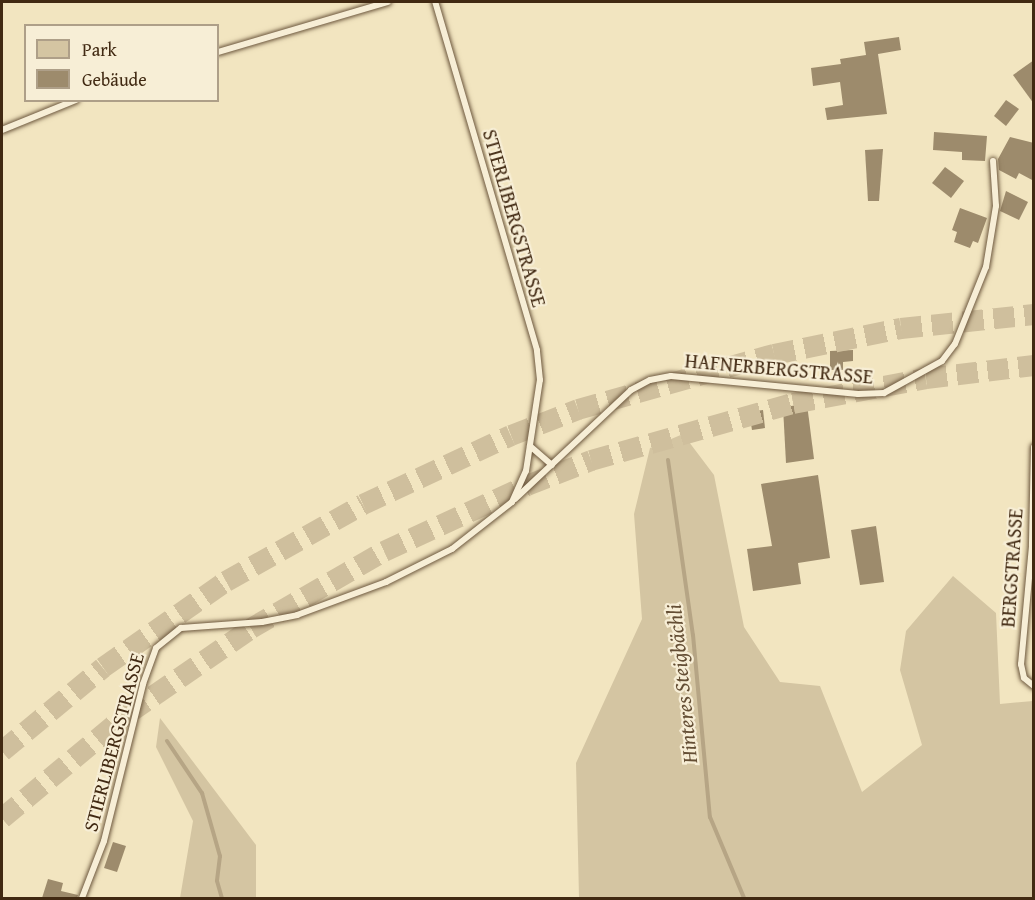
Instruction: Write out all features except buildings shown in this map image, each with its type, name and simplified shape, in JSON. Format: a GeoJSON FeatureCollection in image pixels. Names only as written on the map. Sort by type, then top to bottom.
{"type":"FeatureCollection","features":[{"type":"Feature","properties":{"kind":"lane"},"geometry":{"type":"LineString","coordinates":[[219,52],[388,2]]}},
{"type":"Feature","properties":{"kind":"lane","name":"STIERLIBERGSTRASSE"},"geometry":{"type":"LineString","coordinates":[[82,898],[104,841],[143,684],[156,648],[181,628],[262,622],[297,615],[386,582],[452,549],[512,502],[526,471],[540,380],[537,350],[435,2]]}},
{"type":"Feature","properties":{"kind":"lane"},"geometry":{"type":"LineString","coordinates":[[2,130],[71,102]]}},
{"type":"Feature","properties":{"kind":"lane","name":"HAFNERBERGSTRASSE"},"geometry":{"type":"LineString","coordinates":[[512,502],[631,390],[650,380],[671,376],[858,394],[884,393],[942,361],[955,344],[986,267],[996,206],[993,160]]}},
{"type":"Feature","properties":{"kind":"lane"},"geometry":{"type":"LineString","coordinates":[[530,446],[552,465]]}},
{"type":"Feature","properties":{"kind":"lane","name":"BERGSTRASSE"},"geometry":{"type":"LineString","coordinates":[[1034,447],[1032,546],[1021,663],[1024,678],[1034,686]]}},
{"type":"Feature","properties":{"kind":"green space"},"geometry":{"type":"Polygon","coordinates":[[[683,434],[714,475],[744,627],[780,682],[820,686],[862,792],[922,745],[900,670],[906,631],[953,576],[996,613],[1000,704],[1033,701],[1033,898],[579,898],[576,763],[642,619],[634,514],[650,448],[683,434]]]}},
{"type":"Feature","properties":{"kind":"green space"},"geometry":{"type":"Polygon","coordinates":[[[160,718],[256,845],[256,898],[180,898],[193,821],[156,747],[160,718]]]}},
{"type":"Feature","properties":{"kind":"waterway","name":"Hinteres Steigbächli"},"geometry":{"type":"LineString","coordinates":[[668,460],[693,635],[710,817],[744,898]]}},
{"type":"Feature","properties":{"kind":"waterway"},"geometry":{"type":"LineString","coordinates":[[167,741],[202,793],[220,856],[217,881],[222,898]]}},
{"type":"Feature","properties":{"kind":"tunnel"},"geometry":{"type":"LineString","coordinates":[[2,751],[103,667],[226,581],[363,504],[511,435],[578,409],[774,354],[901,328],[1034,314]]}},
{"type":"Feature","properties":{"kind":"tunnel"},"geometry":{"type":"LineString","coordinates":[[2,818],[128,713],[251,628],[384,551],[527,485],[591,460],[793,403],[926,378],[1034,365]]}}]}
